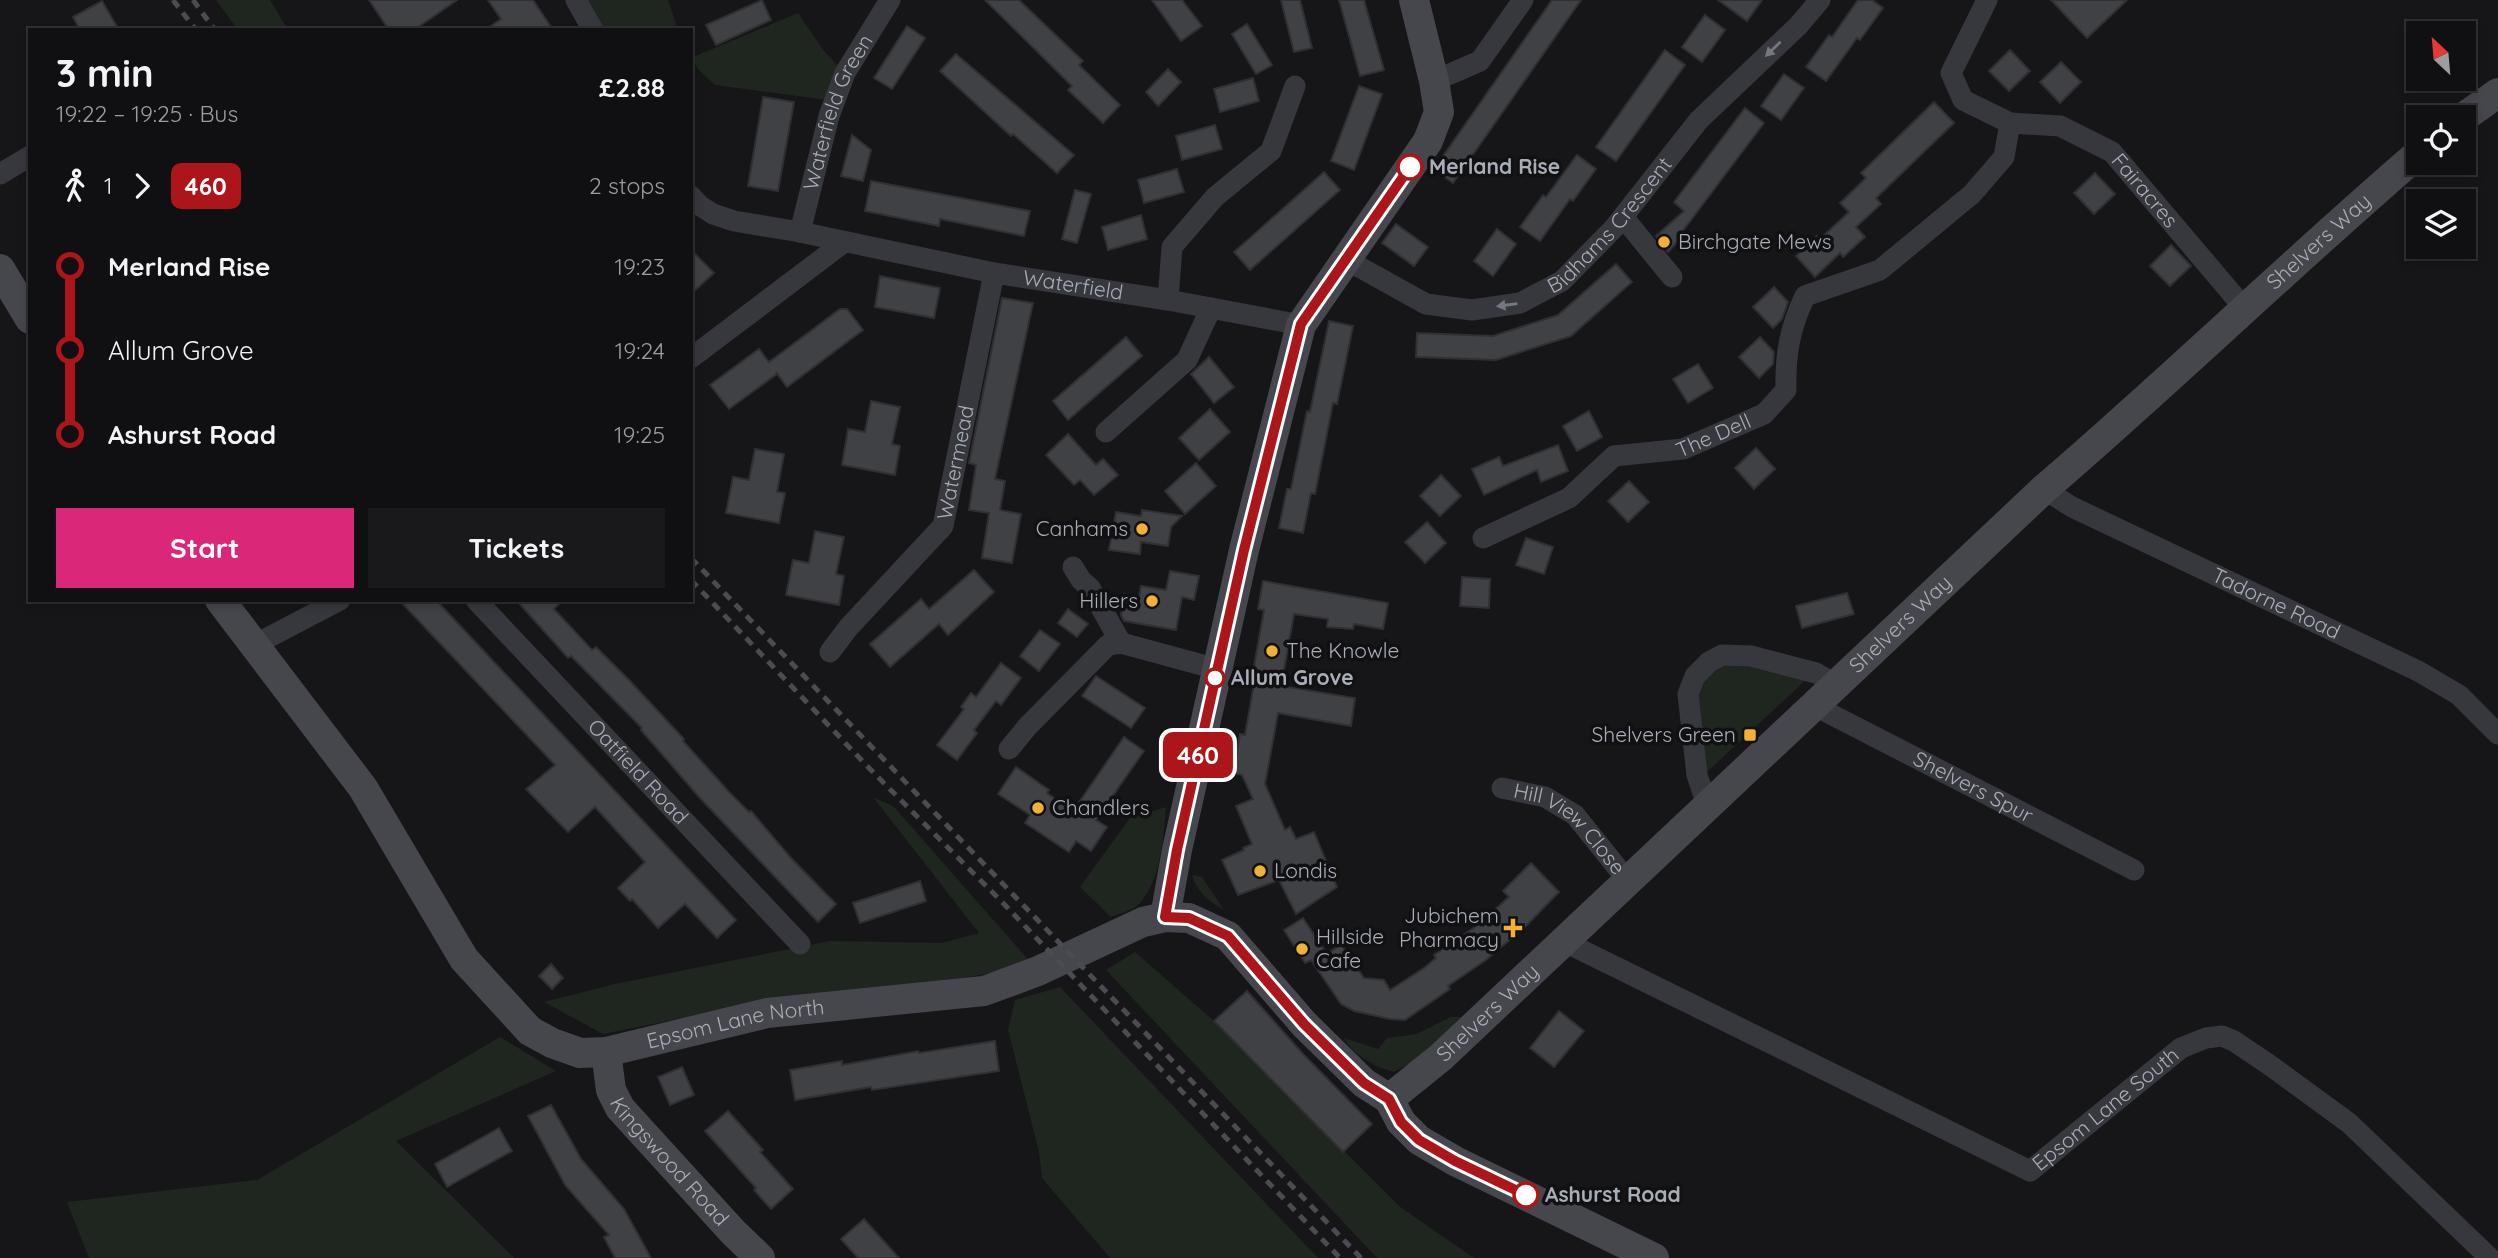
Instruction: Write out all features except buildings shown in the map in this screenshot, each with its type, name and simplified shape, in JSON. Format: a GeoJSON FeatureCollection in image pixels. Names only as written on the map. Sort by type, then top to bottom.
{"type":"FeatureCollection","features":[{"type":"Feature","properties":{"kind":"street"},"geometry":{"type":"LineString","coordinates":[[576,0],[592,28]]}},
{"type":"Feature","properties":{"kind":"street","name":"Waterfield Green"},"geometry":{"type":"LineString","coordinates":[[800,232],[829,116],[845,73],[867,33],[890,0]]}},
{"type":"Feature","properties":{"kind":"street"},"geometry":{"type":"LineString","coordinates":[[1165,917],[1244,550],[1301,324],[1428,141],[1439,113],[1415,0]]}},
{"type":"Feature","properties":{"kind":"street"},"geometry":{"type":"LineString","coordinates":[[1434,80],[1480,61],[1523,0]]}},
{"type":"Feature","properties":{"kind":"street","name":"Bidhams Crescent"},"geometry":{"type":"LineString","coordinates":[[1345,259],[1426,304],[1472,310],[1520,303],[1562,281],[1623,217],[1699,120],[1797,26],[1820,0]]}},
{"type":"Feature","properties":{"kind":"street","name":"Fairacres"},"geometry":{"type":"LineString","coordinates":[[1987,0],[1951,73],[1963,100],[2010,123],[2060,126],[2112,152],[2245,309]]}},
{"type":"Feature","properties":{"kind":"street"},"geometry":{"type":"LineString","coordinates":[[1168,300],[1172,247],[1215,197],[1271,151],[1295,86]]}},
{"type":"Feature","properties":{"kind":"street"},"geometry":{"type":"LineString","coordinates":[[2476,109],[2498,93]]}},
{"type":"Feature","properties":{"kind":"street","name":"The Dell"},"geometry":{"type":"LineString","coordinates":[[1483,538],[1569,498],[1614,456],[1683,449],[1763,414],[1786,390],[1785,361],[1793,321],[1805,296],[1880,270],[1972,194],[2004,157],[2010,123]]}},
{"type":"Feature","properties":{"kind":"street"},"geometry":{"type":"LineString","coordinates":[[0,174],[28,157]]}},
{"type":"Feature","properties":{"kind":"street","name":"Shelvers Way"},"geometry":{"type":"LineString","coordinates":[[1389,1099],[1441,1058],[2044,489],[2112,431],[2307,250],[2406,164]]}},
{"type":"Feature","properties":{"kind":"street","name":"Waterfield"},"geometry":{"type":"LineString","coordinates":[[694,204],[734,221],[800,232],[994,273],[1301,324]]}},
{"type":"Feature","properties":{"kind":"street"},"geometry":{"type":"LineString","coordinates":[[1623,217],[1672,277]]}},
{"type":"Feature","properties":{"kind":"street"},"geometry":{"type":"LineString","coordinates":[[693,356],[844,243]]}},
{"type":"Feature","properties":{"kind":"street"},"geometry":{"type":"LineString","coordinates":[[0,269],[28,316]]}},
{"type":"Feature","properties":{"kind":"street","name":"Watermead"},"geometry":{"type":"LineString","coordinates":[[830,652],[848,628],[943,526],[994,273]]}},
{"type":"Feature","properties":{"kind":"street"},"geometry":{"type":"LineString","coordinates":[[1106,432],[1187,360],[1211,308]]}},
{"type":"Feature","properties":{"kind":"street","name":"Tadorne Road"},"geometry":{"type":"LineString","coordinates":[[2044,489],[2072,507],[2418,671],[2459,695],[2498,734]]}},
{"type":"Feature","properties":{"kind":"street"},"geometry":{"type":"LineString","coordinates":[[1073,567],[1090,588],[1121,643]]}},
{"type":"Feature","properties":{"kind":"street","name":"Epsom Lane North"},"geometry":{"type":"LineString","coordinates":[[222,602],[363,788],[464,959],[530,1031],[552,1043],[580,1053],[606,1052],[767,1013],[984,991],[1038,971],[1143,922],[1165,917],[1189,918],[1228,936],[1304,1024],[1364,1083],[1389,1099]]}},
{"type":"Feature","properties":{"kind":"street"},"geometry":{"type":"LineString","coordinates":[[254,645],[336,602]]}},
{"type":"Feature","properties":{"kind":"street","name":"Oatfield Road"},"geometry":{"type":"LineString","coordinates":[[478,602],[800,944]]}},
{"type":"Feature","properties":{"kind":"street"},"geometry":{"type":"LineString","coordinates":[[1009,749],[1027,727],[1108,645],[1121,643],[1217,668]]}},
{"type":"Feature","properties":{"kind":"street"},"geometry":{"type":"LineString","coordinates":[[1707,805],[1698,775],[1688,694],[1695,676],[1709,662],[1722,655],[1751,656],[1816,673],[1837,685]]}},
{"type":"Feature","properties":{"kind":"street","name":"Shelvers Spur"},"geometry":{"type":"LineString","coordinates":[[1813,705],[2134,870]]}},
{"type":"Feature","properties":{"kind":"street","name":"Hill View Close"},"geometry":{"type":"LineString","coordinates":[[1502,788],[1545,797],[1575,815],[1628,881]]}},
{"type":"Feature","properties":{"kind":"street","name":"Epsom Lane South"},"geometry":{"type":"LineString","coordinates":[[1564,942],[2031,1171],[2181,1048],[2206,1038],[2222,1037],[2234,1041],[2349,1123],[2490,1258]]}},
{"type":"Feature","properties":{"kind":"street","name":"Kingswood Road"},"geometry":{"type":"LineString","coordinates":[[606,1052],[611,1090],[620,1108],[760,1258]]}},
{"type":"Feature","properties":{"kind":"street"},"geometry":{"type":"LineString","coordinates":[[1389,1099],[1401,1122],[1419,1140],[1455,1161],[1654,1258]]}},
{"type":"Feature","properties":{"kind":"shaded area"},"geometry":{"type":"Polygon","coordinates":[[[216,0],[270,0],[287,28],[237,28],[216,0]]]}},
{"type":"Feature","properties":{"kind":"shaded area"},"geometry":{"type":"Polygon","coordinates":[[[576,0],[668,0],[677,28],[591,28],[576,0]]]}},
{"type":"Feature","properties":{"kind":"shaded area"},"geometry":{"type":"Polygon","coordinates":[[[798,13],[824,51],[845,73],[835,101],[715,85],[698,69],[693,57],[798,13]]]}},
{"type":"Feature","properties":{"kind":"shaded area","name":"Shelvers Green"},"geometry":{"type":"Polygon","coordinates":[[[1734,663],[1807,679],[1707,772],[1695,696],[1704,678],[1721,667],[1734,663]]]}},
{"type":"Feature","properties":{"kind":"shaded area"},"geometry":{"type":"Polygon","coordinates":[[[873,797],[894,807],[1033,965],[903,989],[758,1003],[603,1034],[544,1002],[615,984],[830,941],[942,943],[979,933],[873,797]]]}},
{"type":"Feature","properties":{"kind":"shaded area"},"geometry":{"type":"Polygon","coordinates":[[[1166,807],[1160,857],[1147,893],[1134,908],[1111,917],[1080,887],[1130,818],[1166,807]]]}},
{"type":"Feature","properties":{"kind":"shaded area"},"geometry":{"type":"Polygon","coordinates":[[[1192,875],[1202,877],[1224,910],[1204,896],[1192,875]]]}},
{"type":"Feature","properties":{"kind":"shaded area"},"geometry":{"type":"Polygon","coordinates":[[[1135,952],[1214,1021],[1399,1206],[1474,1258],[1377,1258],[1106,970],[1135,952]]]}},
{"type":"Feature","properties":{"kind":"shaded area"},"geometry":{"type":"Polygon","coordinates":[[[1060,987],[1318,1258],[1110,1258],[1042,1178],[1039,1152],[1008,1030],[1015,1000],[1060,987]]]}},
{"type":"Feature","properties":{"kind":"shaded area"},"geometry":{"type":"Polygon","coordinates":[[[1451,1017],[1467,1017],[1424,1057],[1393,1072],[1365,1059],[1353,1050],[1344,1038],[1378,1049],[1387,1038],[1417,1034],[1451,1017]]]}},
{"type":"Feature","properties":{"kind":"shaded area"},"geometry":{"type":"Polygon","coordinates":[[[500,1037],[556,1071],[396,1141],[514,1258],[89,1258],[67,1202],[257,1180],[500,1037]]]}},
{"type":"Feature","properties":{"kind":"railway"},"geometry":{"type":"LineString","coordinates":[[173,0],[194,28]]}},
{"type":"Feature","properties":{"kind":"railway"},"geometry":{"type":"LineString","coordinates":[[193,0],[214,28]]}},
{"type":"Feature","properties":{"kind":"railway"},"geometry":{"type":"LineString","coordinates":[[693,560],[1361,1258]]}},
{"type":"Feature","properties":{"kind":"railway"},"geometry":{"type":"LineString","coordinates":[[693,582],[1340,1258]]}},
{"type":"Feature","properties":{"kind":"bus line","name":"460"},"geometry":{"type":"LineString","coordinates":[[1410,167],[1301,324],[1244,550],[1177,850],[1165,917],[1189,918],[1228,936],[1304,1024],[1364,1083],[1389,1099],[1401,1122],[1419,1140],[1455,1161],[1526,1195]]}},
{"type":"Feature","properties":{"kind":"place","name":"Merland Rise"},"geometry":{"type":"Point","coordinates":[1410,167]}},
{"type":"Feature","properties":{"kind":"place","name":"Birchgate Mews"},"geometry":{"type":"Point","coordinates":[1664,242]}},
{"type":"Feature","properties":{"kind":"place","name":"Canhams"},"geometry":{"type":"Point","coordinates":[1142,529]}},
{"type":"Feature","properties":{"kind":"place","name":"Hillers"},"geometry":{"type":"Point","coordinates":[1152,601]}},
{"type":"Feature","properties":{"kind":"place","name":"The Knowle"},"geometry":{"type":"Point","coordinates":[1272,651]}},
{"type":"Feature","properties":{"kind":"place","name":"Allum Grove"},"geometry":{"type":"Point","coordinates":[1215,678]}},
{"type":"Feature","properties":{"kind":"place","name":"Shelvers Green"},"geometry":{"type":"Point","coordinates":[1750,735]}},
{"type":"Feature","properties":{"kind":"place","name":"Chandlers"},"geometry":{"type":"Point","coordinates":[1038,808]}},
{"type":"Feature","properties":{"kind":"place","name":"Londis"},"geometry":{"type":"Point","coordinates":[1260,871]}},
{"type":"Feature","properties":{"kind":"place","name":"Jubichem Pharmacy"},"geometry":{"type":"Point","coordinates":[1513,928]}},
{"type":"Feature","properties":{"kind":"place","name":"Hillside Cafe"},"geometry":{"type":"Point","coordinates":[1302,949]}},
{"type":"Feature","properties":{"kind":"place","name":"Ashurst Road"},"geometry":{"type":"Point","coordinates":[1526,1195]}}]}
